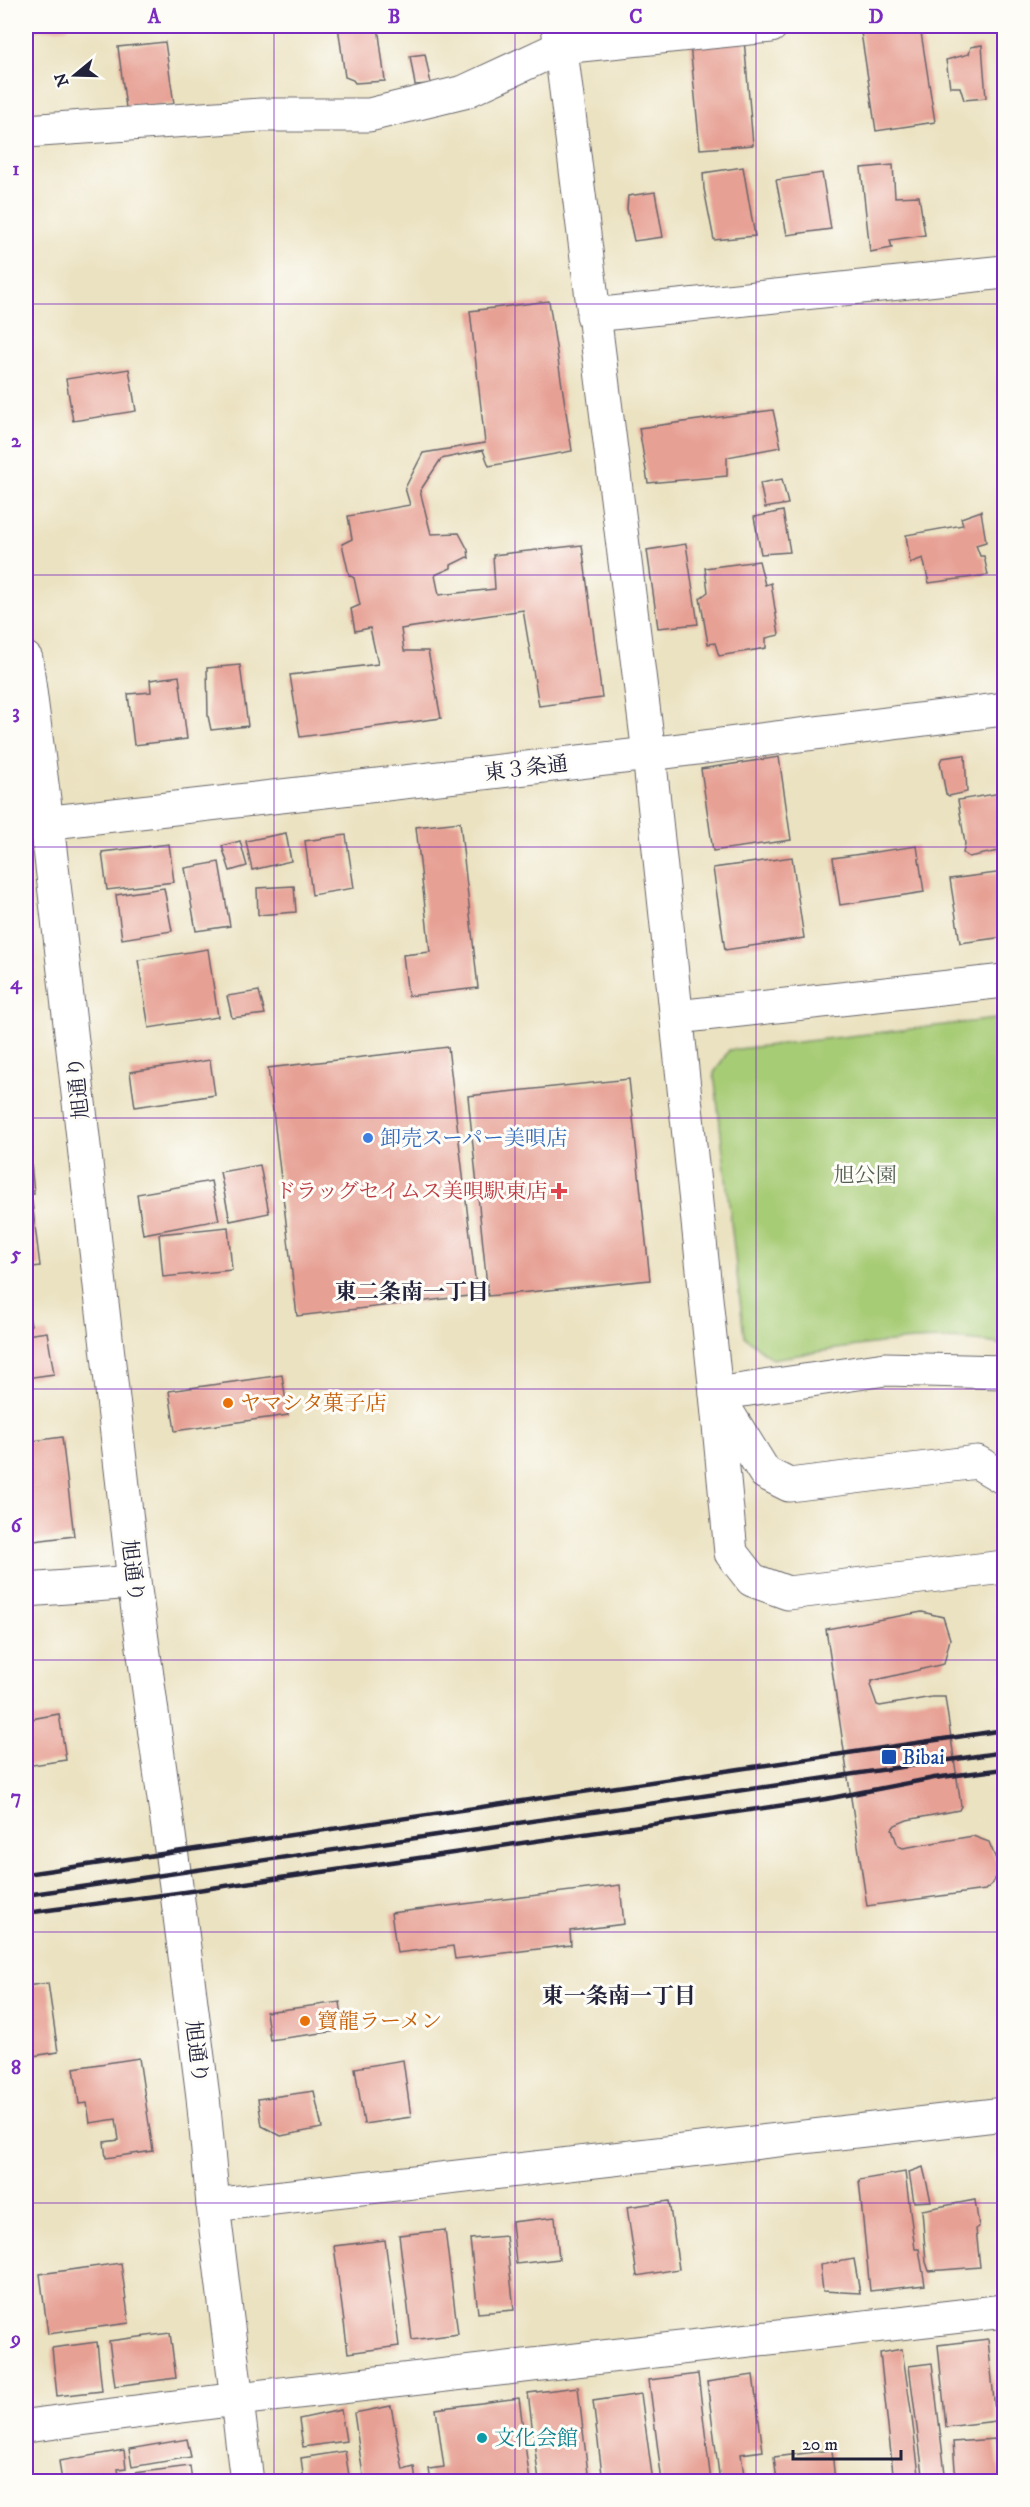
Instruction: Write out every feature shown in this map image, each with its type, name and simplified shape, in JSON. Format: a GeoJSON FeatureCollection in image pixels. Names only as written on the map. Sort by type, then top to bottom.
{"type":"FeatureCollection","features":[{"type":"Feature","properties":{"kind":"street"},"geometry":{"type":"LineString","coordinates":[[26,131],[261,116],[369,115],[464,92],[559,36],[771,26]]}},
{"type":"Feature","properties":{"kind":"street"},"geometry":{"type":"LineString","coordinates":[[559,36],[649,754],[731,1553],[752,1580],[788,1593],[1005,1567]]}},
{"type":"Feature","properties":{"kind":"street"},"geometry":{"type":"LineString","coordinates":[[593,315],[1005,272]]}},
{"type":"Feature","properties":{"kind":"street","name":"旭通り"},"geometry":{"type":"LineString","coordinates":[[26,659],[36,824],[134,1582],[177,1893],[247,2481]]}},
{"type":"Feature","properties":{"kind":"street","name":"東３条通"},"geometry":{"type":"LineString","coordinates":[[36,824],[649,754],[1005,709]]}},
{"type":"Feature","properties":{"kind":"street"},"geometry":{"type":"LineString","coordinates":[[677,1017],[1005,981]]}},
{"type":"Feature","properties":{"kind":"street"},"geometry":{"type":"LineString","coordinates":[[716,1394],[885,1369],[1005,1372]]}},
{"type":"Feature","properties":{"kind":"street"},"geometry":{"type":"LineString","coordinates":[[716,1394],[765,1473],[789,1485],[977,1462],[1005,1478]]}},
{"type":"Feature","properties":{"kind":"street"},"geometry":{"type":"LineString","coordinates":[[26,1590],[134,1582]]}},
{"type":"Feature","properties":{"kind":"street"},"geometry":{"type":"LineString","coordinates":[[213,2205],[1005,2114]]}},
{"type":"Feature","properties":{"kind":"street"},"geometry":{"type":"LineString","coordinates":[[26,2426],[237,2399],[1005,2311]]}},
{"type":"Feature","properties":{"kind":"green space","name":"旭公園"},"geometry":{"type":"Polygon","coordinates":[[[1004,1018],[1004,1345],[946,1339],[917,1340],[772,1359],[744,1336],[714,1073],[729,1050],[1004,1018]]]}},
{"type":"Feature","properties":{"kind":"building"},"geometry":{"type":"Polygon","coordinates":[[[26,26],[68,26],[68,28],[26,31],[26,26]]]}},
{"type":"Feature","properties":{"kind":"building"},"geometry":{"type":"Polygon","coordinates":[[[338,26],[378,26],[385,81],[355,83],[345,77],[338,26]]]}},
{"type":"Feature","properties":{"kind":"building"},"geometry":{"type":"Polygon","coordinates":[[[860,26],[920,26],[935,122],[876,131],[860,26]]]}},
{"type":"Feature","properties":{"kind":"building"},"geometry":{"type":"Polygon","coordinates":[[[744,39],[753,145],[700,149],[690,44],[744,39]]]}},
{"type":"Feature","properties":{"kind":"building"},"geometry":{"type":"Polygon","coordinates":[[[165,42],[174,104],[126,108],[118,47],[165,42]]]}},
{"type":"Feature","properties":{"kind":"building"},"geometry":{"type":"Polygon","coordinates":[[[982,45],[986,98],[964,100],[960,87],[950,87],[946,60],[969,54],[971,47],[982,45]]]}},
{"type":"Feature","properties":{"kind":"building"},"geometry":{"type":"Polygon","coordinates":[[[425,54],[431,84],[415,85],[410,56],[425,54]]]}},
{"type":"Feature","properties":{"kind":"building"},"geometry":{"type":"Polygon","coordinates":[[[893,165],[895,197],[919,196],[925,235],[890,240],[892,248],[870,252],[861,168],[893,165]]]}},
{"type":"Feature","properties":{"kind":"building"},"geometry":{"type":"Polygon","coordinates":[[[743,167],[755,236],[714,240],[703,173],[743,167]]]}},
{"type":"Feature","properties":{"kind":"building"},"geometry":{"type":"Polygon","coordinates":[[[822,173],[831,229],[787,235],[776,180],[822,173]]]}},
{"type":"Feature","properties":{"kind":"building"},"geometry":{"type":"Polygon","coordinates":[[[655,192],[663,237],[634,241],[627,209],[628,196],[655,192]]]}},
{"type":"Feature","properties":{"kind":"building"},"geometry":{"type":"Polygon","coordinates":[[[549,301],[572,451],[489,466],[483,450],[441,459],[420,491],[431,534],[459,533],[468,550],[469,558],[435,575],[439,595],[495,589],[493,555],[582,545],[602,698],[539,706],[523,610],[401,629],[404,651],[428,651],[441,718],[300,737],[290,675],[378,664],[370,628],[355,631],[351,609],[360,605],[354,578],[349,575],[342,544],[352,539],[348,516],[410,505],[405,488],[423,453],[485,443],[470,311],[549,301]]]}},
{"type":"Feature","properties":{"kind":"building"},"geometry":{"type":"Polygon","coordinates":[[[129,369],[136,411],[73,421],[66,379],[129,369]]]}},
{"type":"Feature","properties":{"kind":"building"},"geometry":{"type":"Polygon","coordinates":[[[773,410],[781,447],[727,457],[727,476],[648,483],[639,428],[773,410]]]}},
{"type":"Feature","properties":{"kind":"building"},"geometry":{"type":"Polygon","coordinates":[[[782,479],[788,504],[765,508],[760,483],[782,479]]]}},
{"type":"Feature","properties":{"kind":"building"},"geometry":{"type":"Polygon","coordinates":[[[783,511],[790,552],[761,554],[754,517],[783,511]]]}},
{"type":"Feature","properties":{"kind":"building"},"geometry":{"type":"Polygon","coordinates":[[[981,511],[986,542],[976,545],[980,556],[984,556],[988,575],[929,583],[923,558],[910,563],[906,535],[963,525],[961,518],[981,511]]]}},
{"type":"Feature","properties":{"kind":"building"},"geometry":{"type":"Polygon","coordinates":[[[686,544],[698,624],[658,628],[647,550],[686,544]]]}},
{"type":"Feature","properties":{"kind":"building"},"geometry":{"type":"Polygon","coordinates":[[[759,561],[765,585],[771,583],[779,635],[766,638],[766,648],[719,656],[715,643],[708,644],[700,598],[708,592],[705,568],[759,561]]]}},
{"type":"Feature","properties":{"kind":"building"},"geometry":{"type":"Polygon","coordinates":[[[240,665],[248,726],[211,730],[208,716],[207,668],[240,665]]]}},
{"type":"Feature","properties":{"kind":"building"},"geometry":{"type":"Polygon","coordinates":[[[179,676],[187,739],[134,745],[128,694],[151,692],[150,680],[179,676]]]}},
{"type":"Feature","properties":{"kind":"building"},"geometry":{"type":"Polygon","coordinates":[[[965,756],[967,792],[949,796],[946,794],[940,762],[942,758],[965,756]]]}},
{"type":"Feature","properties":{"kind":"building"},"geometry":{"type":"Polygon","coordinates":[[[779,757],[791,840],[713,851],[701,769],[779,757]]]}},
{"type":"Feature","properties":{"kind":"building"},"geometry":{"type":"Polygon","coordinates":[[[1001,793],[1004,813],[1004,850],[969,857],[963,853],[965,844],[958,800],[1001,793]]]}},
{"type":"Feature","properties":{"kind":"building"},"geometry":{"type":"Polygon","coordinates":[[[460,822],[478,988],[408,996],[403,955],[430,952],[416,827],[460,822]]]}},
{"type":"Feature","properties":{"kind":"building"},"geometry":{"type":"Polygon","coordinates":[[[286,833],[291,861],[252,870],[246,841],[286,833]]]}},
{"type":"Feature","properties":{"kind":"building"},"geometry":{"type":"Polygon","coordinates":[[[346,835],[354,888],[312,895],[305,841],[346,835]]]}},
{"type":"Feature","properties":{"kind":"building"},"geometry":{"type":"Polygon","coordinates":[[[240,841],[247,866],[230,871],[222,846],[240,841]]]}},
{"type":"Feature","properties":{"kind":"building"},"geometry":{"type":"Polygon","coordinates":[[[169,844],[174,882],[107,890],[102,852],[169,844]]]}},
{"type":"Feature","properties":{"kind":"building"},"geometry":{"type":"Polygon","coordinates":[[[917,846],[924,892],[840,905],[833,858],[917,846]]]}},
{"type":"Feature","properties":{"kind":"building"},"geometry":{"type":"Polygon","coordinates":[[[792,857],[804,938],[725,950],[713,868],[792,857]]]}},
{"type":"Feature","properties":{"kind":"building"},"geometry":{"type":"Polygon","coordinates":[[[219,862],[230,926],[196,931],[185,868],[219,862]]]}},
{"type":"Feature","properties":{"kind":"building"},"geometry":{"type":"Polygon","coordinates":[[[1004,872],[1004,907],[1002,908],[1004,937],[960,943],[950,879],[1004,872]]]}},
{"type":"Feature","properties":{"kind":"building"},"geometry":{"type":"Polygon","coordinates":[[[294,886],[296,912],[258,915],[257,888],[294,886]]]}},
{"type":"Feature","properties":{"kind":"building"},"geometry":{"type":"Polygon","coordinates":[[[164,888],[172,931],[122,939],[116,895],[164,888]]]}},
{"type":"Feature","properties":{"kind":"building"},"geometry":{"type":"Polygon","coordinates":[[[208,949],[218,1017],[149,1028],[138,960],[208,949]]]}},
{"type":"Feature","properties":{"kind":"building"},"geometry":{"type":"Polygon","coordinates":[[[259,991],[265,1014],[232,1018],[227,996],[259,991]]]}},
{"type":"Feature","properties":{"kind":"building","name":"卸売スーパー美唄店"},"geometry":{"type":"Polygon","coordinates":[[[448,1047],[477,1295],[297,1316],[268,1068],[448,1047]]]}},
{"type":"Feature","properties":{"kind":"building"},"geometry":{"type":"Polygon","coordinates":[[[210,1060],[215,1095],[135,1107],[130,1072],[210,1060]]]}},
{"type":"Feature","properties":{"kind":"building","name":"ドラッグセイムス美唄駅東店"},"geometry":{"type":"Polygon","coordinates":[[[629,1079],[650,1280],[488,1296],[468,1096],[629,1079]]]}},
{"type":"Feature","properties":{"kind":"building"},"geometry":{"type":"Polygon","coordinates":[[[28,1133],[34,1194],[26,1195],[26,1134],[28,1133]]]}},
{"type":"Feature","properties":{"kind":"building"},"geometry":{"type":"Polygon","coordinates":[[[260,1165],[269,1213],[230,1221],[220,1172],[260,1165]]]}},
{"type":"Feature","properties":{"kind":"building"},"geometry":{"type":"Polygon","coordinates":[[[211,1181],[219,1220],[143,1234],[137,1194],[211,1181]]]}},
{"type":"Feature","properties":{"kind":"building"},"geometry":{"type":"Polygon","coordinates":[[[32,1202],[40,1266],[26,1268],[26,1203],[32,1202]]]}},
{"type":"Feature","properties":{"kind":"building"},"geometry":{"type":"Polygon","coordinates":[[[228,1227],[232,1270],[163,1277],[159,1234],[228,1227]]]}},
{"type":"Feature","properties":{"kind":"building"},"geometry":{"type":"Polygon","coordinates":[[[26,1303],[31,1325],[26,1326],[26,1303]]]}},
{"type":"Feature","properties":{"kind":"building"},"geometry":{"type":"Polygon","coordinates":[[[47,1332],[54,1374],[26,1378],[26,1335],[47,1332]]]}},
{"type":"Feature","properties":{"kind":"building","name":"ヤマシタ菓子店"},"geometry":{"type":"Polygon","coordinates":[[[282,1375],[288,1415],[175,1431],[169,1391],[282,1375]]]}},
{"type":"Feature","properties":{"kind":"building"},"geometry":{"type":"Polygon","coordinates":[[[62,1437],[74,1536],[26,1542],[26,1442],[62,1437]]]}},
{"type":"Feature","properties":{"kind":"building"},"geometry":{"type":"Polygon","coordinates":[[[922,1612],[943,1617],[950,1639],[944,1664],[872,1681],[870,1685],[877,1705],[880,1706],[945,1697],[961,1806],[959,1810],[907,1820],[895,1825],[892,1829],[898,1846],[903,1848],[973,1836],[989,1842],[1000,1869],[993,1883],[985,1890],[867,1906],[826,1629],[922,1612]]]}},
{"type":"Feature","properties":{"kind":"building"},"geometry":{"type":"Polygon","coordinates":[[[59,1714],[66,1760],[26,1766],[26,1720],[59,1714]]]}},
{"type":"Feature","properties":{"kind":"building"},"geometry":{"type":"Polygon","coordinates":[[[620,1885],[624,1924],[570,1931],[571,1945],[455,1959],[453,1946],[397,1953],[391,1913],[620,1885]]]}},
{"type":"Feature","properties":{"kind":"building"},"geometry":{"type":"Polygon","coordinates":[[[48,1983],[58,2052],[26,2057],[26,1986],[48,1983]]]}},
{"type":"Feature","properties":{"kind":"building","name":"寶龍ラーメン"},"geometry":{"type":"Polygon","coordinates":[[[340,2002],[344,2030],[270,2040],[266,2012],[340,2002]]]}},
{"type":"Feature","properties":{"kind":"building"},"geometry":{"type":"Polygon","coordinates":[[[139,2058],[153,2151],[106,2158],[104,2142],[119,2140],[116,2119],[90,2123],[87,2103],[79,2104],[74,2068],[139,2058]]]}},
{"type":"Feature","properties":{"kind":"building"},"geometry":{"type":"Polygon","coordinates":[[[403,2060],[411,2117],[364,2124],[355,2068],[403,2060]]]}},
{"type":"Feature","properties":{"kind":"building"},"geometry":{"type":"Polygon","coordinates":[[[314,2091],[322,2128],[281,2136],[262,2126],[258,2099],[314,2091]]]}},
{"type":"Feature","properties":{"kind":"building"},"geometry":{"type":"Polygon","coordinates":[[[923,2167],[931,2201],[914,2202],[909,2172],[923,2167]]]}},
{"type":"Feature","properties":{"kind":"building"},"geometry":{"type":"Polygon","coordinates":[[[905,2172],[915,2249],[919,2249],[925,2285],[870,2291],[859,2180],[905,2172]]]}},
{"type":"Feature","properties":{"kind":"building"},"geometry":{"type":"Polygon","coordinates":[[[975,2200],[979,2227],[976,2229],[980,2267],[929,2271],[926,2262],[922,2210],[975,2200]]]}},
{"type":"Feature","properties":{"kind":"building"},"geometry":{"type":"Polygon","coordinates":[[[669,2201],[679,2269],[637,2276],[627,2207],[669,2201]]]}},
{"type":"Feature","properties":{"kind":"building"},"geometry":{"type":"Polygon","coordinates":[[[555,2217],[559,2259],[516,2264],[512,2222],[555,2217]]]}},
{"type":"Feature","properties":{"kind":"building"},"geometry":{"type":"Polygon","coordinates":[[[445,2230],[458,2334],[412,2340],[399,2235],[445,2230]]]}},
{"type":"Feature","properties":{"kind":"building"},"geometry":{"type":"Polygon","coordinates":[[[506,2236],[514,2310],[478,2313],[470,2239],[506,2236]]]}},
{"type":"Feature","properties":{"kind":"building"},"geometry":{"type":"Polygon","coordinates":[[[385,2240],[399,2346],[348,2353],[334,2246],[385,2240]]]}},
{"type":"Feature","properties":{"kind":"building"},"geometry":{"type":"Polygon","coordinates":[[[854,2259],[860,2293],[823,2291],[820,2265],[854,2259]]]}},
{"type":"Feature","properties":{"kind":"building"},"geometry":{"type":"Polygon","coordinates":[[[121,2263],[129,2323],[48,2334],[40,2274],[121,2263]]]}},
{"type":"Feature","properties":{"kind":"building"},"geometry":{"type":"Polygon","coordinates":[[[170,2333],[176,2378],[115,2386],[109,2341],[170,2333]]]}},
{"type":"Feature","properties":{"kind":"building"},"geometry":{"type":"Polygon","coordinates":[[[988,2339],[996,2421],[946,2427],[938,2345],[988,2339]]]}},
{"type":"Feature","properties":{"kind":"building"},"geometry":{"type":"Polygon","coordinates":[[[97,2342],[102,2391],[57,2396],[52,2348],[97,2342]]]}},
{"type":"Feature","properties":{"kind":"building"},"geometry":{"type":"Polygon","coordinates":[[[902,2349],[920,2482],[894,2482],[880,2353],[902,2349]]]}},
{"type":"Feature","properties":{"kind":"building"},"geometry":{"type":"Polygon","coordinates":[[[932,2363],[946,2482],[924,2482],[909,2366],[932,2363]]]}},
{"type":"Feature","properties":{"kind":"building"},"geometry":{"type":"Polygon","coordinates":[[[698,2374],[711,2482],[662,2482],[649,2380],[698,2374]]]}},
{"type":"Feature","properties":{"kind":"building"},"geometry":{"type":"Polygon","coordinates":[[[753,2375],[763,2451],[741,2454],[745,2482],[720,2482],[707,2382],[753,2375]]]}},
{"type":"Feature","properties":{"kind":"building"},"geometry":{"type":"Polygon","coordinates":[[[578,2387],[589,2482],[539,2482],[528,2393],[578,2387]]]}},
{"type":"Feature","properties":{"kind":"building"},"geometry":{"type":"Polygon","coordinates":[[[641,2394],[653,2482],[603,2482],[593,2401],[641,2394]]]}},
{"type":"Feature","properties":{"kind":"building","name":"文化会館"},"geometry":{"type":"Polygon","coordinates":[[[519,2398],[530,2482],[431,2482],[429,2469],[444,2467],[436,2409],[519,2398]]]}},
{"type":"Feature","properties":{"kind":"building"},"geometry":{"type":"Polygon","coordinates":[[[391,2406],[403,2470],[414,2467],[416,2482],[364,2482],[354,2413],[391,2406]]]}},
{"type":"Feature","properties":{"kind":"building"},"geometry":{"type":"Polygon","coordinates":[[[341,2410],[346,2441],[303,2447],[299,2419],[341,2410]]]}},
{"type":"Feature","properties":{"kind":"building"},"geometry":{"type":"Polygon","coordinates":[[[187,2439],[191,2457],[132,2467],[129,2449],[187,2439]]]}},
{"type":"Feature","properties":{"kind":"building"},"geometry":{"type":"Polygon","coordinates":[[[995,2439],[1000,2478],[996,2482],[956,2482],[953,2442],[995,2439]]]}},
{"type":"Feature","properties":{"kind":"building"},"geometry":{"type":"Polygon","coordinates":[[[124,2450],[126,2468],[118,2469],[120,2482],[62,2482],[59,2461],[124,2450]]]}},
{"type":"Feature","properties":{"kind":"building"},"geometry":{"type":"Polygon","coordinates":[[[832,2450],[835,2482],[777,2482],[774,2457],[832,2450]]]}},
{"type":"Feature","properties":{"kind":"building"},"geometry":{"type":"Polygon","coordinates":[[[345,2451],[350,2482],[304,2482],[301,2458],[345,2451]]]}},
{"type":"Feature","properties":{"kind":"building"},"geometry":{"type":"Polygon","coordinates":[[[190,2466],[192,2482],[137,2482],[135,2473],[190,2466]]]}},
{"type":"Feature","properties":{"kind":"railway"},"geometry":{"type":"LineString","coordinates":[[26,1874],[1004,1730]]}},
{"type":"Feature","properties":{"kind":"railway"},"geometry":{"type":"LineString","coordinates":[[26,1895],[1004,1752]]}},
{"type":"Feature","properties":{"kind":"railway"},"geometry":{"type":"LineString","coordinates":[[26,1913],[826,1799],[934,1778],[1004,1769]]}},
{"type":"Feature","properties":{"kind":"place","name":"卸売スーパー美唄店"},"geometry":{"type":"Point","coordinates":[368,1138]}},
{"type":"Feature","properties":{"kind":"place","name":"ドラッグセイムス美唄駅東店"},"geometry":{"type":"Point","coordinates":[559,1191]}},
{"type":"Feature","properties":{"kind":"place","name":"ヤマシタ菓子店"},"geometry":{"type":"Point","coordinates":[228,1403]}},
{"type":"Feature","properties":{"kind":"place","name":"Bibai"},"geometry":{"type":"Point","coordinates":[889,1757]}},
{"type":"Feature","properties":{"kind":"place","name":"寶龍ラーメン"},"geometry":{"type":"Point","coordinates":[305,2021]}},
{"type":"Feature","properties":{"kind":"place","name":"文化会館"},"geometry":{"type":"Point","coordinates":[482,2438]}},
{"type":"Feature","properties":{"kind":"district","name":"東二条南一丁目"},"geometry":{"type":"Point","coordinates":[412,1291]}},
{"type":"Feature","properties":{"kind":"district","name":"東一条南一丁目"},"geometry":{"type":"Point","coordinates":[619,1995]}}]}
